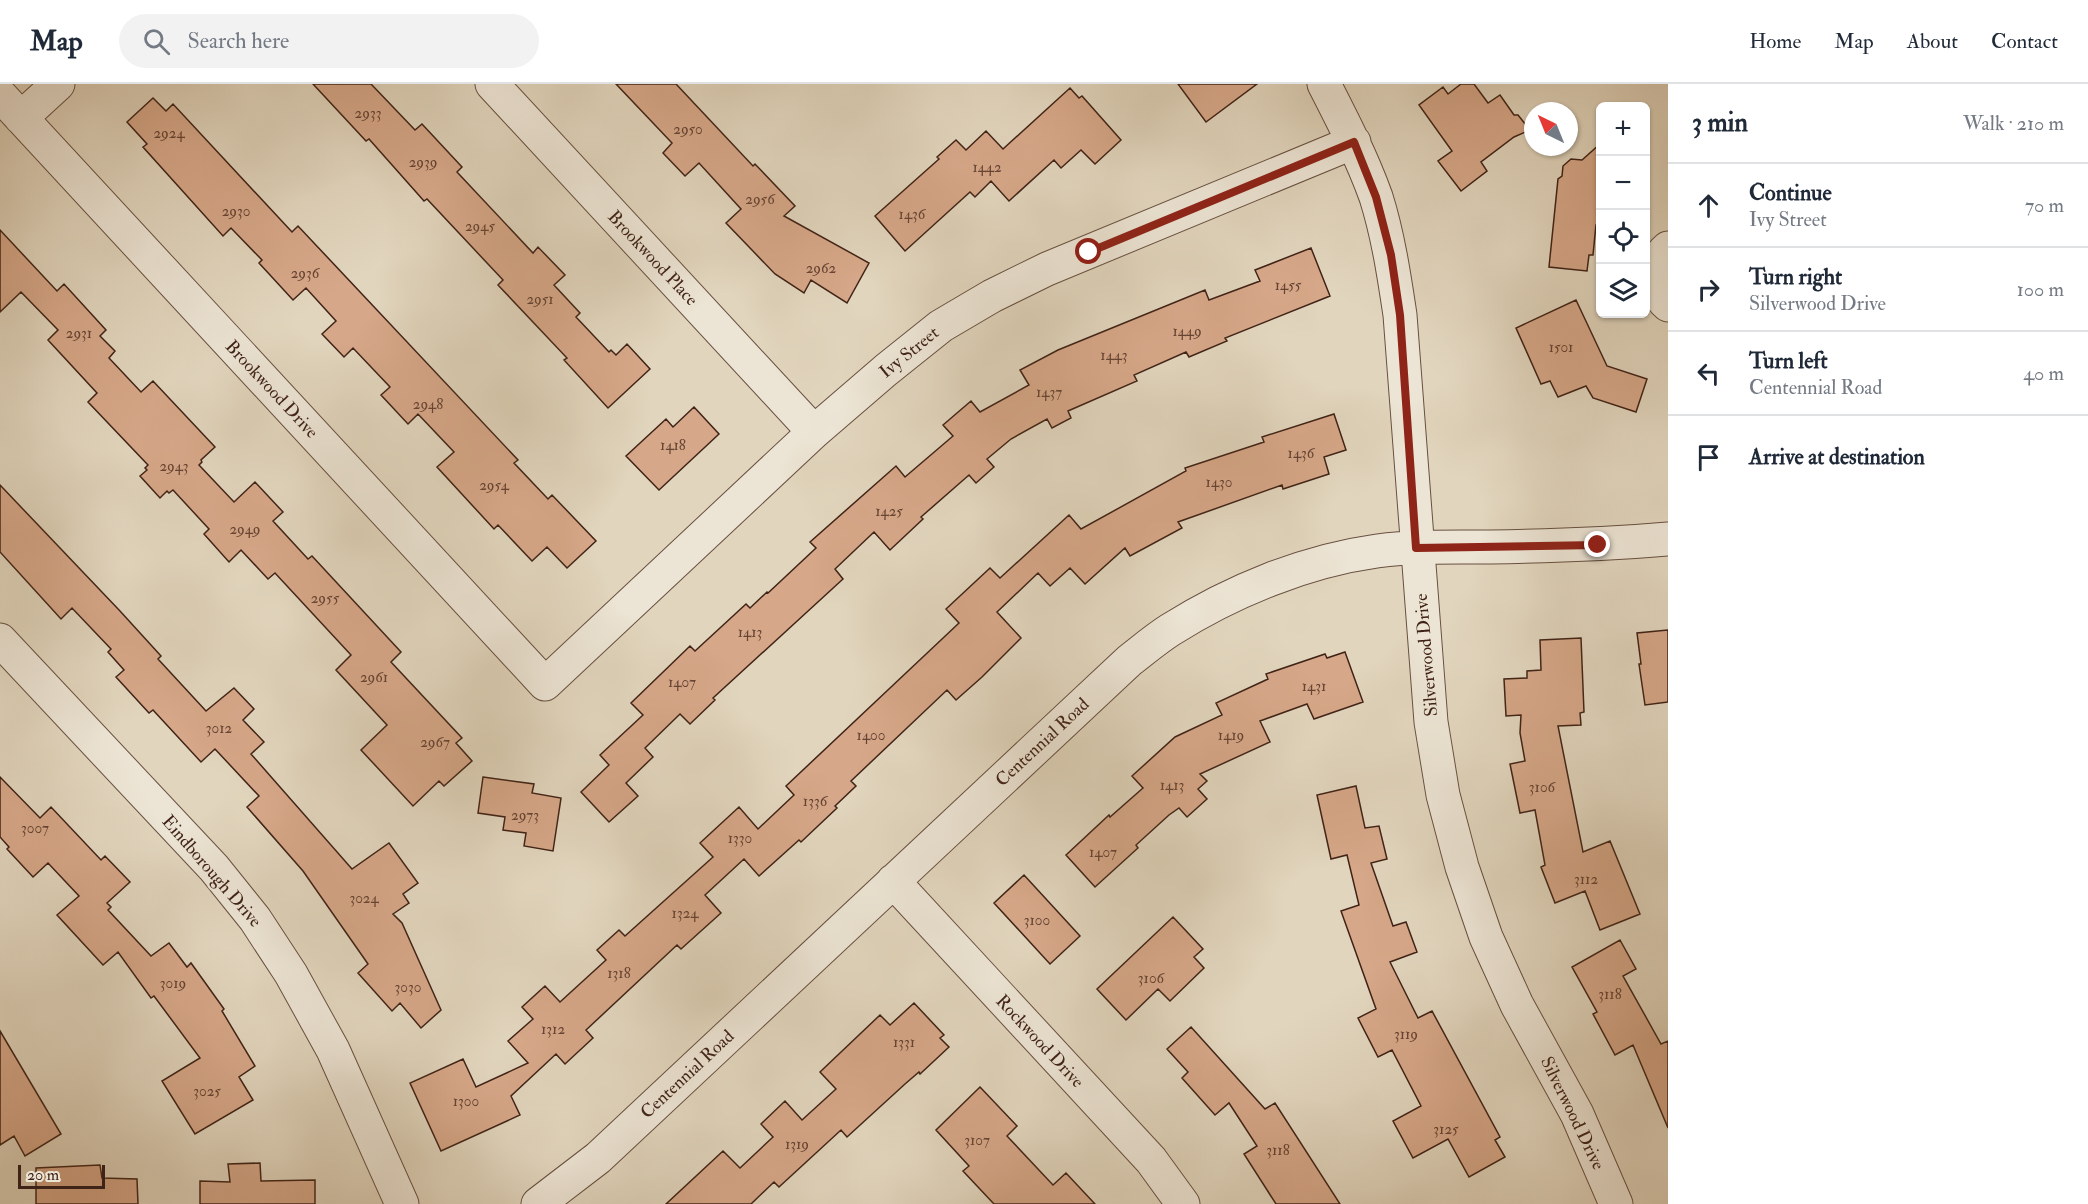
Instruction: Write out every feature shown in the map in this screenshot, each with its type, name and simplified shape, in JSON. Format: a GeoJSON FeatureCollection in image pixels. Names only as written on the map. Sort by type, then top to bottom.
{"type":"FeatureCollection","features":[{"type":"Feature","properties":{"kind":"street"},"geometry":{"type":"LineString","coordinates":[[11,106],[58,84]]}},
{"type":"Feature","properties":{"kind":"street","name":"Brookwood Place"},"geometry":{"type":"LineString","coordinates":[[492,84],[814,432]]}},
{"type":"Feature","properties":{"kind":"street","name":"Silverwood Drive"},"geometry":{"type":"LineString","coordinates":[[1324,84],[1354,142],[1376,197],[1391,255],[1400,315],[1431,722],[1443,795],[1462,867],[1486,938],[1512,996],[1577,1114],[1616,1204]]}},
{"type":"Feature","properties":{"kind":"street","name":"Brookwood Drive"},"geometry":{"type":"LineString","coordinates":[[11,106],[545,684]]}},
{"type":"Feature","properties":{"kind":"street","name":"Ivy Street"},"geometry":{"type":"LineString","coordinates":[[545,684],[814,432],[941,326],[992,296],[1047,270],[1354,142]]}},
{"type":"Feature","properties":{"kind":"street"},"geometry":{"type":"LineString","coordinates":[[1668,248],[1662,253],[1654,270],[1657,289],[1668,305]]}},
{"type":"Feature","properties":{"kind":"street","name":"Centennial Road"},"geometry":{"type":"LineString","coordinates":[[538,1204],[598,1158],[1130,660],[1170,630],[1227,599],[1278,577],[1322,563],[1377,551],[1416,548],[1598,545],[1668,539]]}},
{"type":"Feature","properties":{"kind":"street","name":"Eindborough Drive"},"geometry":{"type":"LineString","coordinates":[[0,640],[214,868],[255,919],[291,974],[333,1050],[402,1204]]}},
{"type":"Feature","properties":{"kind":"street","name":"Rockwood Drive"},"geometry":{"type":"LineString","coordinates":[[893,881],[1151,1160],[1183,1204]]}},
{"type":"Feature","properties":{"kind":"building"},"geometry":{"type":"Polygon","coordinates":[[[313,84],[371,84],[415,130],[422,124],[462,167],[457,172],[533,253],[538,247],[565,275],[554,285],[580,313],[576,317],[609,352],[611,350],[616,355],[627,344],[650,369],[608,408],[564,360],[567,358],[498,285],[503,280],[427,199],[424,201],[369,139],[366,141],[313,84]]]}},
{"type":"Feature","properties":{"kind":"building"},"geometry":{"type":"Polygon","coordinates":[[[616,84],[676,84],[753,166],[755,164],[795,206],[784,216],[869,263],[847,303],[811,280],[804,293],[775,274],[726,223],[741,209],[699,163],[685,176],[663,153],[672,143],[616,84]]]}},
{"type":"Feature","properties":{"kind":"building"},"geometry":{"type":"Polygon","coordinates":[[[1178,84],[1257,84],[1206,122],[1178,84]]]}},
{"type":"Feature","properties":{"kind":"building"},"geometry":{"type":"Polygon","coordinates":[[[1461,84],[1474,84],[1488,103],[1500,95],[1514,115],[1518,115],[1524,122],[1524,133],[1514,137],[1481,162],[1487,171],[1461,191],[1438,161],[1452,151],[1419,105],[1443,87],[1448,94],[1461,84]]]}},
{"type":"Feature","properties":{"kind":"building"},"geometry":{"type":"Polygon","coordinates":[[[1070,88],[1079,98],[1082,96],[1121,140],[1095,164],[1081,150],[1061,168],[1054,160],[1009,201],[991,181],[975,197],[970,192],[905,251],[875,216],[939,159],[937,157],[956,140],[966,150],[986,131],[1003,149],[1070,88]]]}},
{"type":"Feature","properties":{"kind":"building"},"geometry":{"type":"Polygon","coordinates":[[[153,98],[166,111],[173,104],[292,232],[298,226],[518,460],[514,463],[548,499],[552,495],[596,541],[567,568],[547,547],[532,561],[498,525],[494,529],[437,467],[454,452],[418,414],[408,424],[381,395],[390,387],[353,348],[344,357],[322,334],[336,321],[306,288],[293,300],[259,263],[262,260],[231,228],[223,236],[143,147],[147,144],[127,122],[153,98]]]}},
{"type":"Feature","properties":{"kind":"building"},"geometry":{"type":"Polygon","coordinates":[[[1596,148],[1596,225],[1593,255],[1589,255],[1587,271],[1549,267],[1558,179],[1562,176],[1563,166],[1571,159],[1582,160],[1596,148]]]}},
{"type":"Feature","properties":{"kind":"building"},"geometry":{"type":"Polygon","coordinates":[[[0,230],[57,291],[64,284],[106,330],[100,336],[115,351],[109,358],[141,392],[153,381],[215,447],[201,460],[199,465],[234,502],[255,482],[283,512],[273,521],[308,559],[312,556],[401,652],[391,662],[462,738],[456,743],[472,761],[444,786],[439,781],[413,806],[361,750],[387,725],[336,670],[351,655],[275,573],[268,579],[241,550],[229,562],[204,534],[209,529],[173,490],[169,493],[167,491],[160,498],[140,476],[147,470],[145,468],[148,465],[88,402],[97,393],[48,340],[58,330],[21,292],[0,312],[0,230]]]}},
{"type":"Feature","properties":{"kind":"building"},"geometry":{"type":"Polygon","coordinates":[[[1311,248],[1330,296],[1225,338],[1227,341],[1189,357],[1186,352],[1134,375],[1137,381],[1068,411],[1071,418],[1052,428],[1047,419],[1011,439],[987,459],[994,467],[976,483],[969,475],[921,517],[923,519],[890,550],[874,532],[835,569],[843,579],[713,698],[715,700],[690,724],[680,714],[645,748],[653,757],[626,783],[638,796],[609,822],[581,792],[609,765],[600,755],[643,715],[631,703],[690,646],[695,651],[746,604],[750,608],[768,593],[816,548],[810,542],[896,466],[905,477],[953,436],[943,425],[971,401],[980,412],[1029,385],[1020,370],[1058,350],[1205,290],[1209,300],[1260,281],[1255,270],[1311,248]]]}},
{"type":"Feature","properties":{"kind":"building"},"geometry":{"type":"Polygon","coordinates":[[[1576,300],[1607,366],[1647,379],[1636,412],[1593,398],[1586,386],[1558,397],[1550,381],[1541,384],[1516,328],[1576,300]]]}},
{"type":"Feature","properties":{"kind":"building"},"geometry":{"type":"Polygon","coordinates":[[[694,407],[719,434],[659,490],[626,456],[666,419],[673,427],[694,407]]]}},
{"type":"Feature","properties":{"kind":"building"},"geometry":{"type":"Polygon","coordinates":[[[1334,414],[1346,450],[1324,457],[1329,474],[1283,489],[1282,485],[1178,522],[1182,528],[1130,556],[1125,548],[1085,584],[1070,568],[1050,586],[1038,573],[997,612],[1021,638],[982,677],[956,700],[947,690],[851,781],[856,786],[835,806],[837,808],[801,842],[799,840],[759,876],[744,859],[705,895],[721,913],[681,949],[677,945],[586,1030],[593,1038],[565,1064],[556,1054],[511,1096],[520,1115],[441,1151],[410,1083],[463,1059],[476,1087],[528,1063],[508,1041],[533,1019],[522,1007],[545,986],[560,1002],[606,960],[597,950],[619,930],[625,936],[713,857],[700,843],[739,807],[758,829],[794,795],[786,786],[959,623],[946,609],[990,568],[1000,578],[1069,515],[1081,529],[1186,471],[1185,468],[1264,442],[1262,437],[1334,414]]]}},
{"type":"Feature","properties":{"kind":"building"},"geometry":{"type":"Polygon","coordinates":[[[0,485],[120,611],[161,656],[158,659],[206,711],[234,688],[254,709],[243,720],[264,742],[251,754],[352,869],[389,843],[418,883],[403,894],[409,903],[393,914],[402,923],[441,1010],[421,1028],[400,1003],[392,1011],[358,973],[368,964],[303,871],[247,807],[259,796],[215,749],[201,762],[153,710],[149,713],[116,677],[124,670],[108,652],[111,649],[72,608],[61,619],[0,552],[0,485]]]}},
{"type":"Feature","properties":{"kind":"building"},"geometry":{"type":"Polygon","coordinates":[[[1668,630],[1668,702],[1645,705],[1637,633],[1668,630]]]}},
{"type":"Feature","properties":{"kind":"building"},"geometry":{"type":"Polygon","coordinates":[[[1581,638],[1584,712],[1580,713],[1581,725],[1558,726],[1583,852],[1610,841],[1640,914],[1600,930],[1585,891],[1555,903],[1541,867],[1545,865],[1535,810],[1520,813],[1510,764],[1525,761],[1520,733],[1521,715],[1506,716],[1504,679],[1527,678],[1527,671],[1541,670],[1540,640],[1581,638]]]}},
{"type":"Feature","properties":{"kind":"building"},"geometry":{"type":"Polygon","coordinates":[[[1345,652],[1363,702],[1314,719],[1307,704],[1260,721],[1270,742],[1200,774],[1207,781],[1198,789],[1207,799],[1187,817],[1179,808],[1169,815],[1136,845],[1138,848],[1095,887],[1066,855],[1109,815],[1110,817],[1143,788],[1132,776],[1175,737],[1222,715],[1216,703],[1268,679],[1266,674],[1325,654],[1327,658],[1345,652]]]}},
{"type":"Feature","properties":{"kind":"building"},"geometry":{"type":"Polygon","coordinates":[[[0,777],[40,818],[51,807],[101,860],[105,856],[130,882],[107,903],[111,907],[108,910],[151,956],[169,943],[187,967],[191,963],[224,1009],[222,1011],[255,1066],[239,1077],[253,1100],[195,1134],[162,1081],[200,1058],[154,996],[151,998],[118,952],[103,965],[57,915],[79,896],[48,863],[33,877],[7,849],[9,847],[0,837],[0,777]]]}},
{"type":"Feature","properties":{"kind":"building"},"geometry":{"type":"Polygon","coordinates":[[[483,777],[534,784],[532,793],[561,798],[553,851],[524,846],[526,833],[503,830],[505,817],[478,813],[483,777]]]}},
{"type":"Feature","properties":{"kind":"building"},"geometry":{"type":"Polygon","coordinates":[[[1356,786],[1365,828],[1379,826],[1387,859],[1371,863],[1393,926],[1406,922],[1417,952],[1390,962],[1418,1018],[1432,1011],[1500,1137],[1495,1140],[1505,1157],[1469,1177],[1448,1139],[1413,1158],[1393,1121],[1421,1106],[1392,1050],[1378,1057],[1358,1018],[1376,1009],[1341,911],[1359,905],[1347,855],[1331,859],[1317,795],[1356,786]]]}},
{"type":"Feature","properties":{"kind":"building"},"geometry":{"type":"Polygon","coordinates":[[[1024,875],[1080,936],[1050,964],[994,903],[1024,875]]]}},
{"type":"Feature","properties":{"kind":"building"},"geometry":{"type":"Polygon","coordinates":[[[1173,917],[1203,949],[1194,957],[1204,968],[1170,1001],[1158,989],[1126,1020],[1097,989],[1173,917]]]}},
{"type":"Feature","properties":{"kind":"building"},"geometry":{"type":"Polygon","coordinates":[[[1620,940],[1636,969],[1623,976],[1661,1044],[1668,1041],[1668,1128],[1633,1045],[1615,1055],[1593,1014],[1597,1012],[1572,967],[1620,940]]]}},
{"type":"Feature","properties":{"kind":"building"},"geometry":{"type":"Polygon","coordinates":[[[914,1003],[944,1035],[940,1038],[949,1047],[847,1137],[841,1130],[779,1187],[774,1182],[751,1204],[666,1204],[723,1151],[740,1168],[773,1137],[761,1124],[785,1101],[802,1120],[836,1089],[820,1072],[880,1015],[890,1025],[914,1003]]]}},
{"type":"Feature","properties":{"kind":"building"},"geometry":{"type":"Polygon","coordinates":[[[1191,1027],[1265,1109],[1275,1103],[1340,1204],[1276,1204],[1244,1154],[1257,1146],[1229,1103],[1215,1115],[1182,1078],[1188,1072],[1167,1049],[1191,1027]]]}},
{"type":"Feature","properties":{"kind":"building"},"geometry":{"type":"Polygon","coordinates":[[[0,1031],[61,1134],[25,1156],[14,1136],[0,1145],[0,1031]]]}},
{"type":"Feature","properties":{"kind":"building"},"geometry":{"type":"Polygon","coordinates":[[[980,1087],[1017,1126],[1007,1136],[1053,1185],[1066,1173],[1095,1204],[994,1204],[963,1171],[969,1166],[936,1130],[980,1087]]]}},
{"type":"Feature","properties":{"kind":"building"},"geometry":{"type":"Polygon","coordinates":[[[260,1163],[261,1181],[315,1180],[315,1204],[200,1204],[200,1181],[230,1182],[228,1164],[260,1163]]]}},
{"type":"Feature","properties":{"kind":"building"},"geometry":{"type":"Polygon","coordinates":[[[100,1165],[102,1178],[137,1179],[138,1204],[36,1204],[36,1168],[100,1165]]]}},
{"type":"Feature","properties":{"kind":"route"},"geometry":{"type":"LineString","coordinates":[[1089,252],[1354,142],[1376,197],[1391,255],[1400,315],[1416,548],[1598,545]]}}]}
